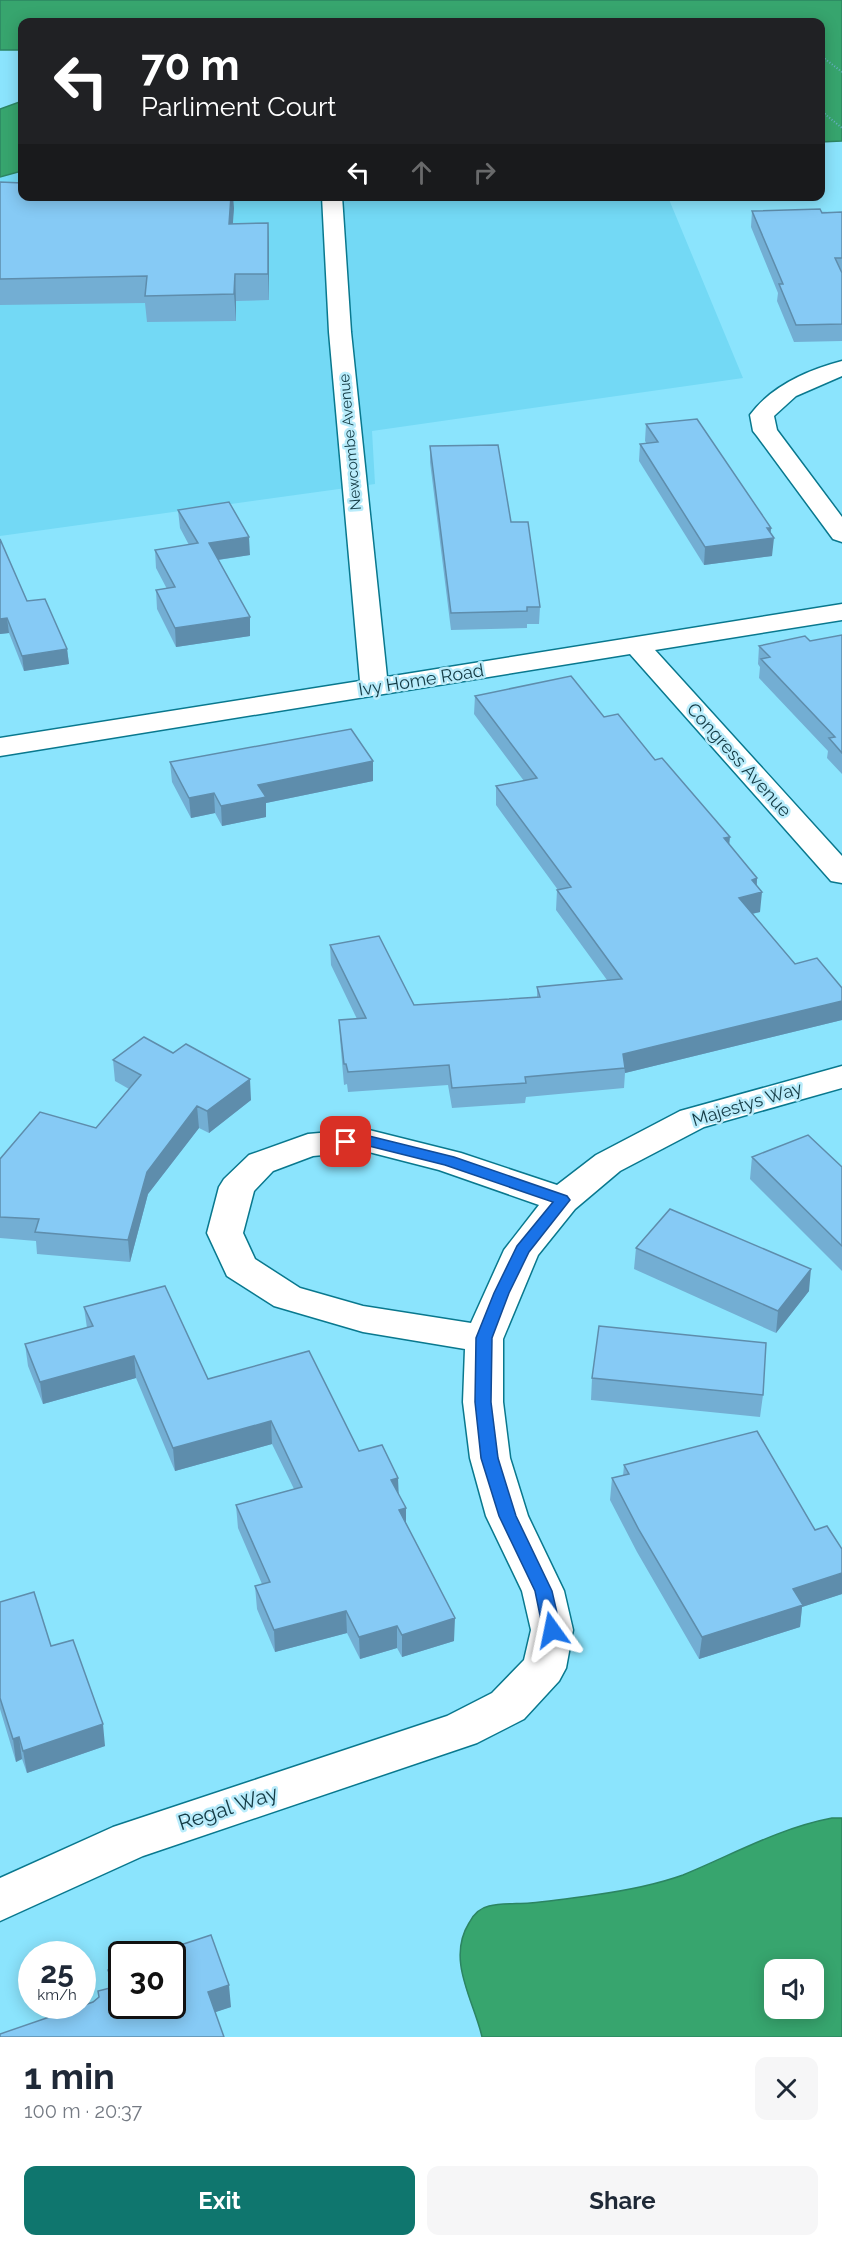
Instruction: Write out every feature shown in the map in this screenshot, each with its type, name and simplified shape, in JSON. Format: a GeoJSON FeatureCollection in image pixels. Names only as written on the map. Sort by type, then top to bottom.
{"type":"FeatureCollection","features":[{"type":"Feature","properties":{"kind":"street","name":"Newcombe Avenue"},"geometry":{"type":"LineString","coordinates":[[332,201],[340,332],[374,688]]}},
{"type":"Feature","properties":{"kind":"street"},"geometry":{"type":"LineString","coordinates":[[842,368],[784,392],[772,401],[762,415],[765,431],[842,534]]}},
{"type":"Feature","properties":{"kind":"street","name":"Ivy Home Road"},"geometry":{"type":"LineString","coordinates":[[0,747],[842,612]]}},
{"type":"Feature","properties":{"kind":"street","name":"Congress Avenue"},"geometry":{"type":"LineString","coordinates":[[636,645],[842,874]]}},
{"type":"Feature","properties":{"kind":"street","name":"Majestys Way"},"geometry":{"type":"LineString","coordinates":[[461,1730],[508,1706],[544,1668],[552,1630],[543,1591],[507,1516],[489,1458],[483,1402],[484,1338],[522,1250],[562,1200],[608,1163],[692,1119],[842,1077]]}},
{"type":"Feature","properties":{"kind":"street"},"geometry":{"type":"LineString","coordinates":[[484,1338],[363,1319],[287,1297],[240,1267],[225,1233],[237,1187],[261,1164],[308,1145],[365,1140],[449,1161],[562,1200]]}},
{"type":"Feature","properties":{"kind":"street","name":"Regal Way"},"geometry":{"type":"LineString","coordinates":[[0,1900],[129,1841],[461,1730]]}},
{"type":"Feature","properties":{"kind":"path"},"geometry":{"type":"LineString","coordinates":[[825,59],[842,72]]}},
{"type":"Feature","properties":{"kind":"path"},"geometry":{"type":"LineString","coordinates":[[825,114],[842,128]]}},
{"type":"Feature","properties":{"kind":"shaded area"},"geometry":{"type":"Polygon","coordinates":[[[0,0],[842,0],[842,141],[825,142],[825,18],[18,18],[18,50],[0,50],[0,0]]]}},
{"type":"Feature","properties":{"kind":"shaded area"},"geometry":{"type":"Polygon","coordinates":[[[18,102],[18,172],[0,177],[0,109],[18,102]]]}},
{"type":"Feature","properties":{"kind":"shaded area"},"geometry":{"type":"Polygon","coordinates":[[[18,131],[18,201],[670,201],[743,378],[372,431],[375,484],[0,536],[0,139],[18,131]]]}},
{"type":"Feature","properties":{"kind":"shaded area"},"geometry":{"type":"Polygon","coordinates":[[[842,1818],[842,2037],[482,2037],[464,1980],[460,1951],[469,1923],[480,1910],[494,1905],[530,1903],[628,1890],[661,1882],[683,1875],[812,1822],[842,1818]]]}},
{"type":"Feature","properties":{"kind":"building"},"geometry":{"type":"Polygon","coordinates":[[[0,182],[18,183],[18,201],[231,201],[229,224],[268,223],[268,274],[235,274],[234,294],[145,296],[147,276],[0,279],[0,182]]]}},
{"type":"Feature","properties":{"kind":"building"},"geometry":{"type":"Polygon","coordinates":[[[820,209],[822,213],[842,212],[842,258],[835,258],[842,273],[842,324],[796,325],[779,284],[783,284],[752,211],[820,209]]]}},
{"type":"Feature","properties":{"kind":"building"},"geometry":{"type":"Polygon","coordinates":[[[697,419],[771,528],[767,528],[774,538],[705,547],[640,444],[658,442],[646,424],[697,419]]]}},
{"type":"Feature","properties":{"kind":"building"},"geometry":{"type":"Polygon","coordinates":[[[498,445],[511,522],[528,522],[540,607],[527,607],[527,611],[451,613],[430,446],[498,445]]]}},
{"type":"Feature","properties":{"kind":"building"},"geometry":{"type":"Polygon","coordinates":[[[229,502],[249,537],[209,543],[250,617],[175,628],[156,590],[175,587],[155,550],[198,543],[178,510],[229,502]]]}},
{"type":"Feature","properties":{"kind":"building"},"geometry":{"type":"Polygon","coordinates":[[[0,539],[27,601],[45,599],[67,649],[22,656],[7,618],[0,619],[0,539]]]}},
{"type":"Feature","properties":{"kind":"building"},"geometry":{"type":"Polygon","coordinates":[[[842,635],[842,753],[829,738],[835,737],[761,659],[770,657],[759,646],[805,636],[810,641],[842,635]]]}},
{"type":"Feature","properties":{"kind":"building"},"geometry":{"type":"Polygon","coordinates":[[[571,676],[604,717],[618,714],[655,760],[662,758],[730,837],[724,838],[757,878],[752,880],[762,892],[739,898],[795,964],[817,958],[842,988],[842,1001],[623,1054],[625,1068],[525,1077],[526,1083],[452,1088],[449,1065],[348,1072],[344,1064],[339,1020],[366,1018],[330,945],[379,936],[414,1005],[540,997],[537,987],[622,979],[557,890],[571,887],[496,786],[537,778],[475,696],[571,676]]]}},
{"type":"Feature","properties":{"kind":"building"},"geometry":{"type":"Polygon","coordinates":[[[351,729],[373,761],[258,785],[266,797],[221,806],[214,793],[189,798],[170,762],[351,729]]]}},
{"type":"Feature","properties":{"kind":"building"},"geometry":{"type":"Polygon","coordinates":[[[144,1037],[173,1053],[186,1044],[250,1079],[207,1111],[197,1106],[147,1172],[128,1240],[35,1232],[39,1219],[0,1217],[0,1159],[40,1112],[96,1128],[141,1075],[113,1060],[144,1037]]]}},
{"type":"Feature","properties":{"kind":"building"},"geometry":{"type":"Polygon","coordinates":[[[808,1135],[842,1167],[842,1246],[752,1157],[808,1135]]]}},
{"type":"Feature","properties":{"kind":"building"},"geometry":{"type":"Polygon","coordinates":[[[670,1209],[811,1269],[778,1311],[636,1248],[670,1209]]]}},
{"type":"Feature","properties":{"kind":"building"},"geometry":{"type":"Polygon","coordinates":[[[165,1286],[208,1379],[309,1351],[359,1451],[382,1445],[398,1478],[391,1480],[406,1508],[399,1510],[455,1618],[402,1635],[397,1626],[359,1637],[346,1611],[274,1630],[255,1586],[270,1582],[236,1505],[302,1487],[271,1421],[173,1448],[134,1356],[40,1382],[25,1344],[93,1326],[84,1307],[165,1286]]]}},
{"type":"Feature","properties":{"kind":"building"},"geometry":{"type":"Polygon","coordinates":[[[599,1326],[766,1343],[763,1395],[592,1378],[599,1326]]]}},
{"type":"Feature","properties":{"kind":"building"},"geometry":{"type":"Polygon","coordinates":[[[757,1431],[815,1530],[827,1526],[842,1549],[842,1573],[793,1589],[803,1605],[702,1637],[639,1530],[612,1478],[629,1474],[624,1465],[757,1431]]]}},
{"type":"Feature","properties":{"kind":"building"},"geometry":{"type":"Polygon","coordinates":[[[34,1592],[51,1646],[73,1640],[103,1724],[23,1751],[19,1737],[13,1739],[0,1698],[0,1602],[34,1592]]]}},
{"type":"Feature","properties":{"kind":"building"},"geometry":{"type":"Polygon","coordinates":[[[211,1935],[229,1985],[208,1992],[224,2037],[0,2037],[0,2034],[44,2019],[96,2019],[98,1991],[108,1988],[108,2019],[186,2019],[186,1943],[211,1935]]]}},
{"type":"Feature","properties":{"kind":"route"},"geometry":{"type":"LineString","coordinates":[[346,1142],[365,1140],[449,1161],[562,1200],[522,1250],[484,1338],[483,1402],[489,1458],[507,1516],[543,1591],[552,1630]]}}]}
